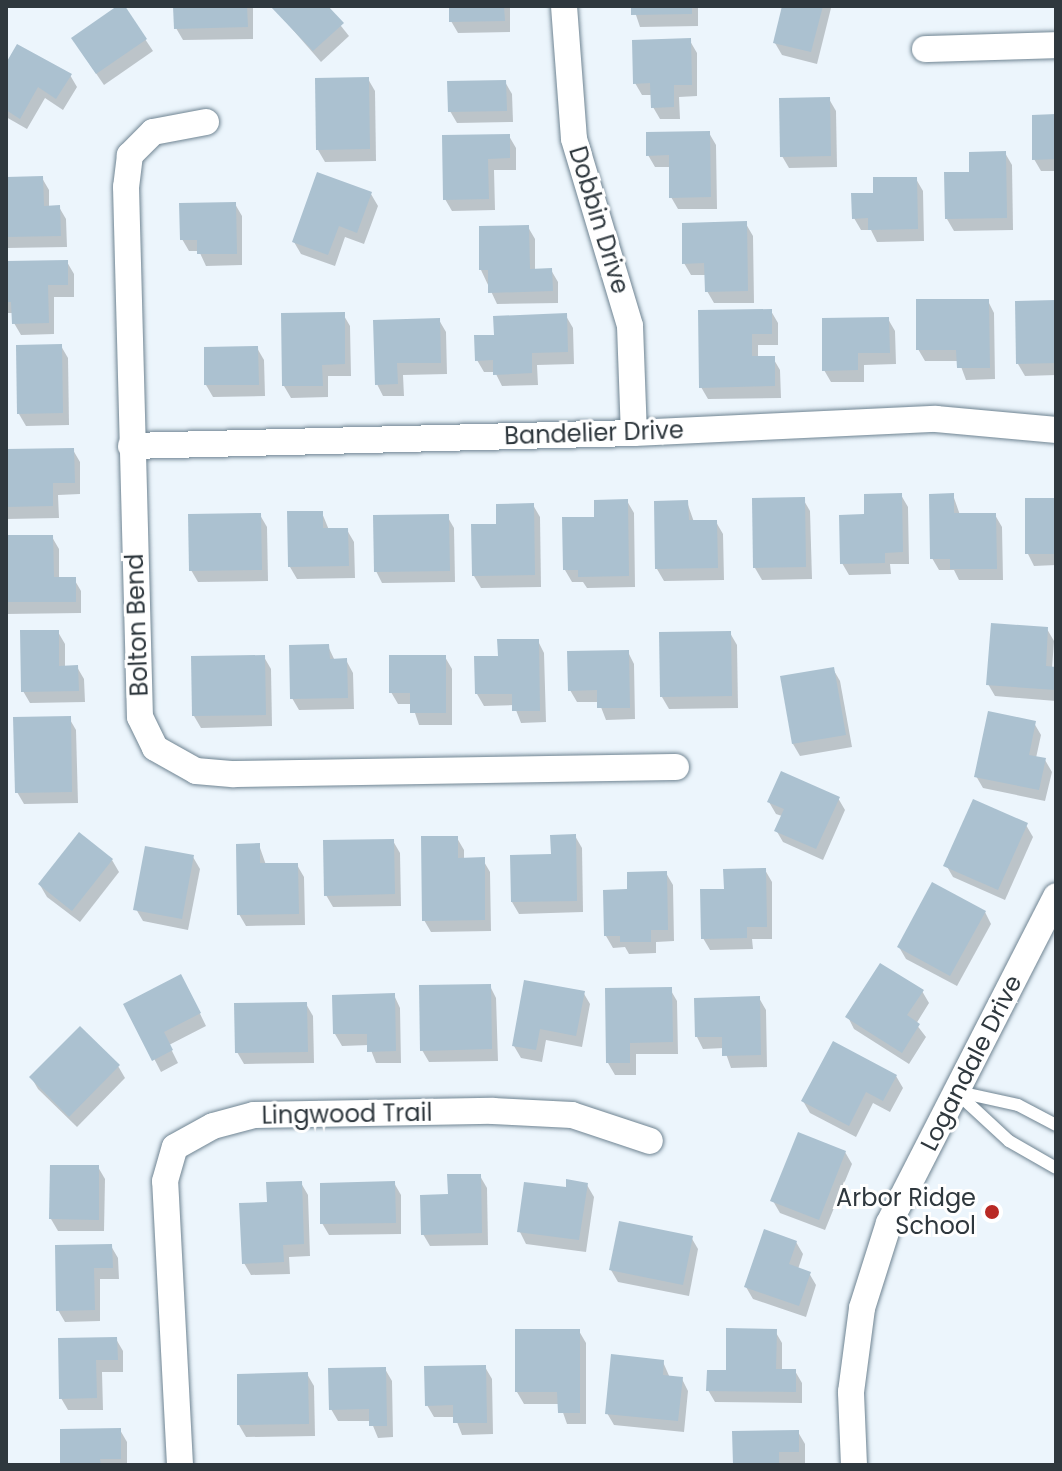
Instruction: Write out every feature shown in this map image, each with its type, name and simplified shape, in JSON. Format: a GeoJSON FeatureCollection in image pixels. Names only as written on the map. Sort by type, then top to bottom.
{"type":"FeatureCollection","features":[{"type":"Feature","properties":{"kind":"street","name":"Dobbin Drive"},"geometry":{"type":"LineString","coordinates":[[564,6],[574,139],[630,326],[634,433]]}},
{"type":"Feature","properties":{"kind":"street"},"geometry":{"type":"LineString","coordinates":[[925,49],[1056,45]]}},
{"type":"Feature","properties":{"kind":"street","name":"Bolton Bend"},"geometry":{"type":"LineString","coordinates":[[206,122],[153,132],[130,155],[126,187],[140,717],[155,748],[196,771],[234,774],[676,767]]}},
{"type":"Feature","properties":{"kind":"street","name":"Bandelier Drive"},"geometry":{"type":"LineString","coordinates":[[131,446],[634,433],[936,419],[1056,430]]}},
{"type":"Feature","properties":{"kind":"street","name":"Logandale Drive"},"geometry":{"type":"LineString","coordinates":[[854,1465],[851,1392],[862,1308],[889,1223],[1056,896]]}},
{"type":"Feature","properties":{"kind":"street","name":"Lingwood Trail"},"geometry":{"type":"LineString","coordinates":[[180,1465],[165,1181],[175,1147],[213,1126],[254,1115],[461,1111],[572,1115],[650,1141]]}},
{"type":"Feature","properties":{"kind":"lane"},"geometry":{"type":"LineString","coordinates":[[956,1092],[1018,1105],[1056,1125]]}},
{"type":"Feature","properties":{"kind":"lane"},"geometry":{"type":"LineString","coordinates":[[956,1092],[1009,1141],[1056,1168]]}},
{"type":"Feature","properties":{"kind":"building"},"geometry":{"type":"Polygon","coordinates":[[[117,6],[125,6],[147,39],[96,74],[71,38],[117,6]]]}},
{"type":"Feature","properties":{"kind":"building"},"geometry":{"type":"Polygon","coordinates":[[[173,6],[247,6],[248,27],[174,29],[173,6]]]}},
{"type":"Feature","properties":{"kind":"building"},"geometry":{"type":"Polygon","coordinates":[[[270,6],[328,6],[344,23],[313,51],[270,6]]]}},
{"type":"Feature","properties":{"kind":"building"},"geometry":{"type":"Polygon","coordinates":[[[449,6],[504,6],[505,21],[449,22],[449,6]]]}},
{"type":"Feature","properties":{"kind":"building"},"geometry":{"type":"Polygon","coordinates":[[[631,6],[692,6],[692,14],[631,15],[631,6]]]}},
{"type":"Feature","properties":{"kind":"building"},"geometry":{"type":"Polygon","coordinates":[[[782,6],[823,6],[811,52],[773,43],[782,6]]]}},
{"type":"Feature","properties":{"kind":"building"},"geometry":{"type":"Polygon","coordinates":[[[691,38],[692,85],[674,85],[674,107],[651,108],[650,83],[633,84],[632,40],[691,38]]]}},
{"type":"Feature","properties":{"kind":"building"},"geometry":{"type":"Polygon","coordinates":[[[17,44],[72,74],[56,99],[38,87],[20,119],[6,110],[6,63],[17,44]]]}},
{"type":"Feature","properties":{"kind":"building"},"geometry":{"type":"Polygon","coordinates":[[[369,77],[370,149],[316,150],[315,78],[369,77]]]}},
{"type":"Feature","properties":{"kind":"building"},"geometry":{"type":"Polygon","coordinates":[[[506,80],[507,111],[448,112],[447,81],[506,80]]]}},
{"type":"Feature","properties":{"kind":"building"},"geometry":{"type":"Polygon","coordinates":[[[830,97],[831,156],[780,157],[779,98],[830,97]]]}},
{"type":"Feature","properties":{"kind":"building"},"geometry":{"type":"Polygon","coordinates":[[[1056,114],[1056,159],[1032,160],[1032,115],[1056,114]]]}},
{"type":"Feature","properties":{"kind":"building"},"geometry":{"type":"Polygon","coordinates":[[[710,131],[711,197],[669,198],[669,155],[646,156],[646,132],[710,131]]]}},
{"type":"Feature","properties":{"kind":"building"},"geometry":{"type":"Polygon","coordinates":[[[510,134],[510,158],[488,159],[489,199],[443,200],[442,135],[510,134]]]}},
{"type":"Feature","properties":{"kind":"building"},"geometry":{"type":"Polygon","coordinates":[[[1006,151],[1007,218],[945,219],[944,172],[969,172],[969,152],[1006,151]]]}},
{"type":"Feature","properties":{"kind":"building"},"geometry":{"type":"Polygon","coordinates":[[[317,172],[372,192],[357,233],[339,226],[328,255],[292,242],[317,172]]]}},
{"type":"Feature","properties":{"kind":"building"},"geometry":{"type":"Polygon","coordinates":[[[43,176],[44,206],[60,205],[61,236],[6,237],[6,177],[43,176]]]}},
{"type":"Feature","properties":{"kind":"building"},"geometry":{"type":"Polygon","coordinates":[[[873,177],[917,177],[918,229],[868,230],[868,218],[852,219],[851,193],[873,193],[873,177]]]}},
{"type":"Feature","properties":{"kind":"building"},"geometry":{"type":"Polygon","coordinates":[[[236,202],[237,254],[197,254],[197,240],[180,240],[179,203],[236,202]]]}},
{"type":"Feature","properties":{"kind":"building"},"geometry":{"type":"Polygon","coordinates":[[[747,221],[748,291],[705,292],[704,263],[682,264],[682,223],[747,221]]]}},
{"type":"Feature","properties":{"kind":"building"},"geometry":{"type":"Polygon","coordinates":[[[529,225],[530,269],[552,268],[553,291],[488,293],[488,270],[479,270],[479,226],[529,225]]]}},
{"type":"Feature","properties":{"kind":"building"},"geometry":{"type":"Polygon","coordinates":[[[68,260],[68,285],[48,285],[49,323],[12,324],[11,302],[6,302],[6,261],[68,260]]]}},
{"type":"Feature","properties":{"kind":"building"},"geometry":{"type":"Polygon","coordinates":[[[916,299],[989,299],[990,368],[957,368],[956,350],[916,350],[916,299]]]}},
{"type":"Feature","properties":{"kind":"building"},"geometry":{"type":"Polygon","coordinates":[[[1056,300],[1056,363],[1016,364],[1015,301],[1056,300]]]}},
{"type":"Feature","properties":{"kind":"building"},"geometry":{"type":"Polygon","coordinates":[[[772,309],[772,334],[752,334],[752,356],[775,356],[775,386],[699,388],[698,310],[772,309]]]}},
{"type":"Feature","properties":{"kind":"building"},"geometry":{"type":"Polygon","coordinates":[[[345,312],[345,364],[322,365],[323,386],[282,386],[281,313],[345,312]]]}},
{"type":"Feature","properties":{"kind":"building"},"geometry":{"type":"Polygon","coordinates":[[[567,313],[568,352],[532,353],[532,373],[493,375],[493,360],[475,361],[474,335],[494,335],[493,316],[567,313]]]}},
{"type":"Feature","properties":{"kind":"building"},"geometry":{"type":"Polygon","coordinates":[[[889,317],[890,353],[858,353],[858,370],[822,371],[822,318],[889,317]]]}},
{"type":"Feature","properties":{"kind":"building"},"geometry":{"type":"Polygon","coordinates":[[[440,318],[441,363],[397,363],[398,384],[375,385],[373,320],[440,318]]]}},
{"type":"Feature","properties":{"kind":"building"},"geometry":{"type":"Polygon","coordinates":[[[62,344],[63,413],[17,414],[16,345],[62,344]]]}},
{"type":"Feature","properties":{"kind":"building"},"geometry":{"type":"Polygon","coordinates":[[[258,346],[259,385],[204,385],[204,347],[258,346]]]}},
{"type":"Feature","properties":{"kind":"building"},"geometry":{"type":"Polygon","coordinates":[[[74,448],[75,483],[53,483],[53,506],[6,507],[6,449],[74,448]]]}},
{"type":"Feature","properties":{"kind":"building"},"geometry":{"type":"Polygon","coordinates":[[[902,493],[903,552],[885,553],[885,563],[840,564],[839,515],[864,514],[864,494],[902,493]]]}},
{"type":"Feature","properties":{"kind":"building"},"geometry":{"type":"Polygon","coordinates":[[[954,493],[954,513],[996,513],[997,569],[950,569],[950,559],[930,559],[929,494],[954,493]]]}},
{"type":"Feature","properties":{"kind":"building"},"geometry":{"type":"Polygon","coordinates":[[[805,497],[806,567],[753,568],[752,498],[805,497]]]}},
{"type":"Feature","properties":{"kind":"building"},"geometry":{"type":"Polygon","coordinates":[[[1025,498],[1056,498],[1056,554],[1025,554],[1025,498]]]}},
{"type":"Feature","properties":{"kind":"building"},"geometry":{"type":"Polygon","coordinates":[[[628,499],[629,576],[578,577],[578,570],[563,570],[562,517],[594,517],[594,500],[628,499]]]}},
{"type":"Feature","properties":{"kind":"building"},"geometry":{"type":"Polygon","coordinates":[[[688,500],[689,520],[717,520],[718,568],[655,569],[654,501],[688,500]]]}},
{"type":"Feature","properties":{"kind":"building"},"geometry":{"type":"Polygon","coordinates":[[[534,503],[535,575],[472,576],[471,524],[496,524],[496,504],[534,503]]]}},
{"type":"Feature","properties":{"kind":"building"},"geometry":{"type":"Polygon","coordinates":[[[287,511],[323,511],[323,528],[348,528],[349,566],[288,567],[287,511]]]}},
{"type":"Feature","properties":{"kind":"building"},"geometry":{"type":"Polygon","coordinates":[[[261,513],[262,570],[189,571],[188,514],[261,513]]]}},
{"type":"Feature","properties":{"kind":"building"},"geometry":{"type":"Polygon","coordinates":[[[449,514],[450,571],[374,572],[373,515],[449,514]]]}},
{"type":"Feature","properties":{"kind":"building"},"geometry":{"type":"Polygon","coordinates":[[[6,535],[53,535],[54,577],[76,577],[76,602],[6,602],[6,535]]]}},
{"type":"Feature","properties":{"kind":"building"},"geometry":{"type":"Polygon","coordinates":[[[991,623],[1048,627],[1046,666],[1056,667],[1056,690],[986,685],[991,623]]]}},
{"type":"Feature","properties":{"kind":"building"},"geometry":{"type":"Polygon","coordinates":[[[20,630],[59,630],[59,666],[78,665],[79,691],[21,692],[20,630]]]}},
{"type":"Feature","properties":{"kind":"building"},"geometry":{"type":"Polygon","coordinates":[[[731,631],[732,696],[660,697],[659,632],[731,631]]]}},
{"type":"Feature","properties":{"kind":"building"},"geometry":{"type":"Polygon","coordinates":[[[497,639],[539,639],[540,711],[512,711],[512,694],[475,694],[474,656],[498,656],[497,639]]]}},
{"type":"Feature","properties":{"kind":"building"},"geometry":{"type":"Polygon","coordinates":[[[329,644],[330,659],[347,658],[348,698],[290,699],[289,645],[329,644]]]}},
{"type":"Feature","properties":{"kind":"building"},"geometry":{"type":"Polygon","coordinates":[[[629,650],[630,708],[597,708],[597,690],[568,691],[567,651],[629,650]]]}},
{"type":"Feature","properties":{"kind":"building"},"geometry":{"type":"Polygon","coordinates":[[[265,655],[266,715],[192,716],[191,656],[265,655]]]}},
{"type":"Feature","properties":{"kind":"building"},"geometry":{"type":"Polygon","coordinates":[[[389,655],[446,655],[446,713],[410,713],[410,693],[389,693],[389,655]]]}},
{"type":"Feature","properties":{"kind":"building"},"geometry":{"type":"Polygon","coordinates":[[[834,667],[846,735],[792,744],[780,676],[834,667]]]}},
{"type":"Feature","properties":{"kind":"building"},"geometry":{"type":"Polygon","coordinates":[[[988,711],[1036,721],[1029,755],[1046,758],[1039,790],[974,777],[988,711]]]}},
{"type":"Feature","properties":{"kind":"building"},"geometry":{"type":"Polygon","coordinates":[[[71,716],[72,792],[15,793],[13,717],[71,716]]]}},
{"type":"Feature","properties":{"kind":"building"},"geometry":{"type":"Polygon","coordinates":[[[781,771],[840,797],[816,849],[774,831],[784,809],[767,802],[781,771]]]}},
{"type":"Feature","properties":{"kind":"building"},"geometry":{"type":"Polygon","coordinates":[[[973,799],[1028,823],[998,890],[943,866],[973,799]]]}},
{"type":"Feature","properties":{"kind":"building"},"geometry":{"type":"Polygon","coordinates":[[[79,832],[113,859],[72,911],[38,884],[79,832]]]}},
{"type":"Feature","properties":{"kind":"building"},"geometry":{"type":"Polygon","coordinates":[[[576,834],[577,901],[511,902],[510,855],[551,854],[550,835],[576,834]]]}},
{"type":"Feature","properties":{"kind":"building"},"geometry":{"type":"Polygon","coordinates":[[[421,836],[458,836],[458,858],[485,857],[485,920],[422,921],[421,836]]]}},
{"type":"Feature","properties":{"kind":"building"},"geometry":{"type":"Polygon","coordinates":[[[394,839],[395,894],[324,896],[323,840],[394,839]]]}},
{"type":"Feature","properties":{"kind":"building"},"geometry":{"type":"Polygon","coordinates":[[[260,843],[260,863],[298,863],[299,914],[237,915],[236,844],[260,843]]]}},
{"type":"Feature","properties":{"kind":"building"},"geometry":{"type":"Polygon","coordinates":[[[145,846],[194,855],[182,919],[133,910],[145,846]]]}},
{"type":"Feature","properties":{"kind":"building"},"geometry":{"type":"Polygon","coordinates":[[[766,868],[767,927],[747,927],[747,938],[701,939],[700,889],[724,889],[723,869],[766,868]]]}},
{"type":"Feature","properties":{"kind":"building"},"geometry":{"type":"Polygon","coordinates":[[[667,871],[668,930],[651,930],[651,942],[620,942],[620,936],[604,936],[603,890],[627,889],[627,872],[667,871]]]}},
{"type":"Feature","properties":{"kind":"building"},"geometry":{"type":"Polygon","coordinates":[[[932,882],[986,911],[950,976],[897,947],[932,882]]]}},
{"type":"Feature","properties":{"kind":"building"},"geometry":{"type":"Polygon","coordinates":[[[880,963],[924,990],[907,1015],[920,1024],[902,1053],[845,1017],[880,963]]]}},
{"type":"Feature","properties":{"kind":"building"},"geometry":{"type":"Polygon","coordinates":[[[181,974],[201,1013],[164,1032],[173,1050],[152,1061],[123,1004],[181,974]]]}},
{"type":"Feature","properties":{"kind":"building"},"geometry":{"type":"Polygon","coordinates":[[[524,980],[585,991],[576,1036],[540,1029],[536,1050],[512,1046],[524,980]]]}},
{"type":"Feature","properties":{"kind":"building"},"geometry":{"type":"Polygon","coordinates":[[[491,984],[492,1049],[420,1051],[419,985],[491,984]]]}},
{"type":"Feature","properties":{"kind":"building"},"geometry":{"type":"Polygon","coordinates":[[[672,987],[673,1042],[630,1043],[630,1063],[606,1063],[605,988],[672,987]]]}},
{"type":"Feature","properties":{"kind":"building"},"geometry":{"type":"Polygon","coordinates":[[[395,993],[396,1051],[367,1052],[367,1034],[333,1034],[332,995],[395,993]]]}},
{"type":"Feature","properties":{"kind":"building"},"geometry":{"type":"Polygon","coordinates":[[[760,996],[761,1055],[722,1056],[722,1037],[695,1037],[694,998],[760,996]]]}},
{"type":"Feature","properties":{"kind":"building"},"geometry":{"type":"Polygon","coordinates":[[[307,1002],[308,1052],[235,1053],[234,1003],[307,1002]]]}},
{"type":"Feature","properties":{"kind":"building"},"geometry":{"type":"Polygon","coordinates":[[[80,1026],[120,1065],[69,1117],[29,1077],[80,1026]]]}},
{"type":"Feature","properties":{"kind":"building"},"geometry":{"type":"Polygon","coordinates":[[[833,1041],[897,1075],[883,1101],[866,1092],[849,1126],[801,1101],[833,1041]]]}},
{"type":"Feature","properties":{"kind":"building"},"geometry":{"type":"Polygon","coordinates":[[[798,1132],[846,1151],[819,1220],[770,1201],[798,1132]]]}},
{"type":"Feature","properties":{"kind":"building"},"geometry":{"type":"Polygon","coordinates":[[[50,1165],[99,1165],[99,1220],[49,1219],[50,1165]]]}},
{"type":"Feature","properties":{"kind":"building"},"geometry":{"type":"Polygon","coordinates":[[[447,1174],[481,1174],[482,1233],[421,1235],[420,1195],[448,1194],[447,1174]]]}},
{"type":"Feature","properties":{"kind":"building"},"geometry":{"type":"Polygon","coordinates":[[[566,1179],[588,1183],[579,1240],[517,1232],[524,1182],[566,1187],[566,1179]]]}},
{"type":"Feature","properties":{"kind":"building"},"geometry":{"type":"Polygon","coordinates":[[[302,1181],[304,1244],[283,1245],[284,1262],[242,1264],[239,1203],[267,1202],[266,1182],[302,1181]]]}},
{"type":"Feature","properties":{"kind":"building"},"geometry":{"type":"Polygon","coordinates":[[[395,1181],[396,1223],[320,1224],[320,1183],[395,1181]]]}},
{"type":"Feature","properties":{"kind":"building"},"geometry":{"type":"Polygon","coordinates":[[[619,1221],[693,1236],[683,1285],[609,1270],[619,1221]]]}},
{"type":"Feature","properties":{"kind":"building"},"geometry":{"type":"Polygon","coordinates":[[[764,1229],[797,1241],[789,1264],[811,1272],[799,1306],[744,1287],[764,1229]]]}},
{"type":"Feature","properties":{"kind":"building"},"geometry":{"type":"Polygon","coordinates":[[[112,1244],[113,1268],[94,1268],[95,1310],[56,1311],[55,1245],[112,1244]]]}},
{"type":"Feature","properties":{"kind":"building"},"geometry":{"type":"Polygon","coordinates":[[[726,1328],[777,1329],[776,1369],[796,1369],[796,1392],[706,1391],[707,1370],[726,1370],[726,1328]]]}},
{"type":"Feature","properties":{"kind":"building"},"geometry":{"type":"Polygon","coordinates":[[[515,1329],[580,1329],[580,1413],[558,1413],[557,1392],[515,1392],[515,1329]]]}},
{"type":"Feature","properties":{"kind":"building"},"geometry":{"type":"Polygon","coordinates":[[[117,1337],[118,1360],[96,1360],[97,1398],[59,1399],[58,1338],[117,1337]]]}},
{"type":"Feature","properties":{"kind":"building"},"geometry":{"type":"Polygon","coordinates":[[[611,1354],[664,1360],[663,1375],[683,1377],[678,1421],[605,1414],[611,1354]]]}},
{"type":"Feature","properties":{"kind":"building"},"geometry":{"type":"Polygon","coordinates":[[[486,1365],[487,1423],[453,1423],[453,1405],[425,1406],[424,1366],[486,1365]]]}},
{"type":"Feature","properties":{"kind":"building"},"geometry":{"type":"Polygon","coordinates":[[[386,1367],[387,1426],[369,1426],[369,1409],[329,1410],[328,1368],[386,1367]]]}},
{"type":"Feature","properties":{"kind":"building"},"geometry":{"type":"Polygon","coordinates":[[[308,1372],[309,1424],[237,1425],[237,1374],[308,1372]]]}},
{"type":"Feature","properties":{"kind":"building"},"geometry":{"type":"Polygon","coordinates":[[[121,1428],[121,1459],[100,1459],[101,1465],[60,1465],[60,1429],[121,1428]]]}},
{"type":"Feature","properties":{"kind":"building"},"geometry":{"type":"Polygon","coordinates":[[[799,1430],[799,1452],[779,1452],[779,1465],[733,1465],[732,1431],[799,1430]]]}},
{"type":"Feature","properties":{"kind":"place","name":"Arbor Ridge School"},"geometry":{"type":"Point","coordinates":[992,1212]}}]}
